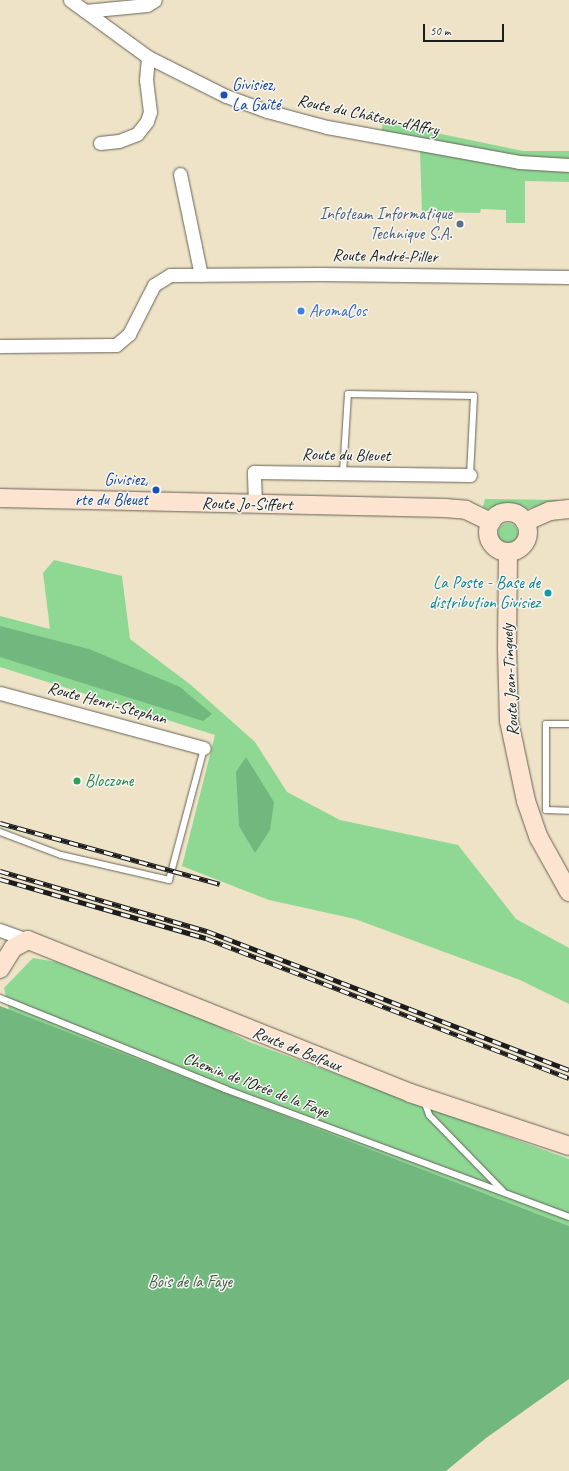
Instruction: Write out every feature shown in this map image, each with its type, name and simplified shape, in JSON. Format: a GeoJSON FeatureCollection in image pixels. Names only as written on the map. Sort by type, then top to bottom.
{"type":"FeatureCollection","features":[{"type":"Feature","properties":{"kind":"main road","name":"Route Jo-Siffert"},"geometry":{"type":"LineString","coordinates":[[0,498],[445,508],[466,510],[491,522]]}},
{"type":"Feature","properties":{"kind":"main road"},"geometry":{"type":"LineString","coordinates":[[525,522],[550,511],[569,509]]}},
{"type":"Feature","properties":{"kind":"main road"},"geometry":{"type":"LineString","coordinates":[[508,512],[521,517],[525,522],[528,535],[526,542],[516,551],[508,552],[496,548],[491,543],[488,536],[491,522],[501,514],[508,512]]}},
{"type":"Feature","properties":{"kind":"main road","name":"Route Jean-Tinguely"},"geometry":{"type":"LineString","coordinates":[[508,552],[507,649],[509,721],[526,801],[539,838],[569,892]]}},
{"type":"Feature","properties":{"kind":"main road"},"geometry":{"type":"LineString","coordinates":[[0,969],[13,948],[28,940]]}},
{"type":"Feature","properties":{"kind":"main road","name":"Route de Belfaux"},"geometry":{"type":"LineString","coordinates":[[28,940],[423,1098],[569,1146]]}},
{"type":"Feature","properties":{"kind":"street","name":"Route du Château-d'Affry"},"geometry":{"type":"LineString","coordinates":[[70,0],[148,57],[226,96],[298,120],[519,162],[569,165]]}},
{"type":"Feature","properties":{"kind":"street"},"geometry":{"type":"LineString","coordinates":[[85,11],[147,5],[155,0]]}},
{"type":"Feature","properties":{"kind":"street"},"geometry":{"type":"LineString","coordinates":[[100,143],[119,141],[137,134],[147,121],[150,112],[146,80],[148,57]]}},
{"type":"Feature","properties":{"kind":"street"},"geometry":{"type":"LineString","coordinates":[[180,174],[201,275]]}},
{"type":"Feature","properties":{"kind":"street","name":"Route André-Piller"},"geometry":{"type":"LineString","coordinates":[[0,346],[116,345],[129,334],[154,285],[170,275],[569,277]]}},
{"type":"Feature","properties":{"kind":"street","name":"Route du Bleuet"},"geometry":{"type":"LineString","coordinates":[[255,504],[254,472],[470,475]]}},
{"type":"Feature","properties":{"kind":"street","name":"Route Henri-Stephan"},"geometry":{"type":"LineString","coordinates":[[0,693],[204,748]]}},
{"type":"Feature","properties":{"kind":"street"},"geometry":{"type":"LineString","coordinates":[[0,930],[28,940]]}},
{"type":"Feature","properties":{"kind":"lane"},"geometry":{"type":"LineString","coordinates":[[343,473],[348,394],[474,396],[470,475]]}},
{"type":"Feature","properties":{"kind":"lane"},"geometry":{"type":"LineString","coordinates":[[569,724],[546,724],[546,810],[569,811]]}},
{"type":"Feature","properties":{"kind":"lane"},"geometry":{"type":"LineString","coordinates":[[0,832],[61,855],[169,880],[204,748]]}},
{"type":"Feature","properties":{"kind":"lane","name":"Chemin de l'Orée de la Faye"},"geometry":{"type":"LineString","coordinates":[[0,998],[225,1089],[569,1216]]}},
{"type":"Feature","properties":{"kind":"lane","name":"Chemin de l'Orée de la Faye"},"geometry":{"type":"LineString","coordinates":[[423,1098],[429,1114],[504,1192]]}},
{"type":"Feature","properties":{"kind":"green space"},"geometry":{"type":"Polygon","coordinates":[[[383,122],[523,151],[569,151],[569,159],[523,158],[381,133],[383,122]]]}},
{"type":"Feature","properties":{"kind":"green space"},"geometry":{"type":"Polygon","coordinates":[[[420,150],[569,169],[569,182],[525,181],[525,223],[506,223],[506,210],[481,209],[480,213],[422,212],[420,150]]]}},
{"type":"Feature","properties":{"kind":"green space"},"geometry":{"type":"Polygon","coordinates":[[[485,499],[560,500],[523,510],[506,506],[486,509],[483,507],[485,499]]]}},
{"type":"Feature","properties":{"kind":"green space"},"geometry":{"type":"Polygon","coordinates":[[[508,523],[515,526],[518,533],[515,540],[508,543],[501,540],[498,533],[501,526],[508,523]]]}},
{"type":"Feature","properties":{"kind":"green space"},"geometry":{"type":"Polygon","coordinates":[[[54,560],[122,576],[130,639],[191,685],[255,742],[287,792],[340,820],[458,845],[516,919],[569,948],[569,1004],[520,980],[355,919],[269,900],[182,866],[215,735],[0,667],[0,616],[50,629],[43,573],[54,560]]]}},
{"type":"Feature","properties":{"kind":"green space"},"geometry":{"type":"Polygon","coordinates":[[[0,626],[89,649],[180,687],[212,714],[203,721],[0,657],[0,626]]]}},
{"type":"Feature","properties":{"kind":"green space"},"geometry":{"type":"Polygon","coordinates":[[[246,757],[274,802],[270,830],[255,853],[239,826],[236,772],[246,757]]]}},
{"type":"Feature","properties":{"kind":"green space"},"geometry":{"type":"Polygon","coordinates":[[[33,958],[57,962],[213,1023],[249,1042],[569,1159],[569,1226],[9,1010],[4,988],[33,958]]]}},
{"type":"Feature","properties":{"kind":"green space","name":"Bois de la Faye"},"geometry":{"type":"Polygon","coordinates":[[[0,1006],[569,1226],[569,1379],[486,1438],[446,1471],[0,1471],[0,1006]]]}},
{"type":"Feature","properties":{"kind":"railway"},"geometry":{"type":"LineString","coordinates":[[0,823],[220,884]]}},
{"type":"Feature","properties":{"kind":"railway"},"geometry":{"type":"LineString","coordinates":[[0,871],[207,931],[569,1070]]}},
{"type":"Feature","properties":{"kind":"railway"},"geometry":{"type":"LineString","coordinates":[[0,879],[206,938],[569,1078]]}},
{"type":"Feature","properties":{"kind":"place","name":"Givisiez, La Gaîté"},"geometry":{"type":"Point","coordinates":[224,95]}},
{"type":"Feature","properties":{"kind":"place","name":"Infoteam Informatique Technique S.A."},"geometry":{"type":"Point","coordinates":[460,224]}},
{"type":"Feature","properties":{"kind":"place","name":"AromaCos"},"geometry":{"type":"Point","coordinates":[301,311]}},
{"type":"Feature","properties":{"kind":"place","name":"Givisiez, rte du Bleuet"},"geometry":{"type":"Point","coordinates":[156,490]}},
{"type":"Feature","properties":{"kind":"place","name":"La Poste - Base de distribution Givisiez"},"geometry":{"type":"Point","coordinates":[548,593]}},
{"type":"Feature","properties":{"kind":"place","name":"Bloczone"},"geometry":{"type":"Point","coordinates":[77,781]}}]}
